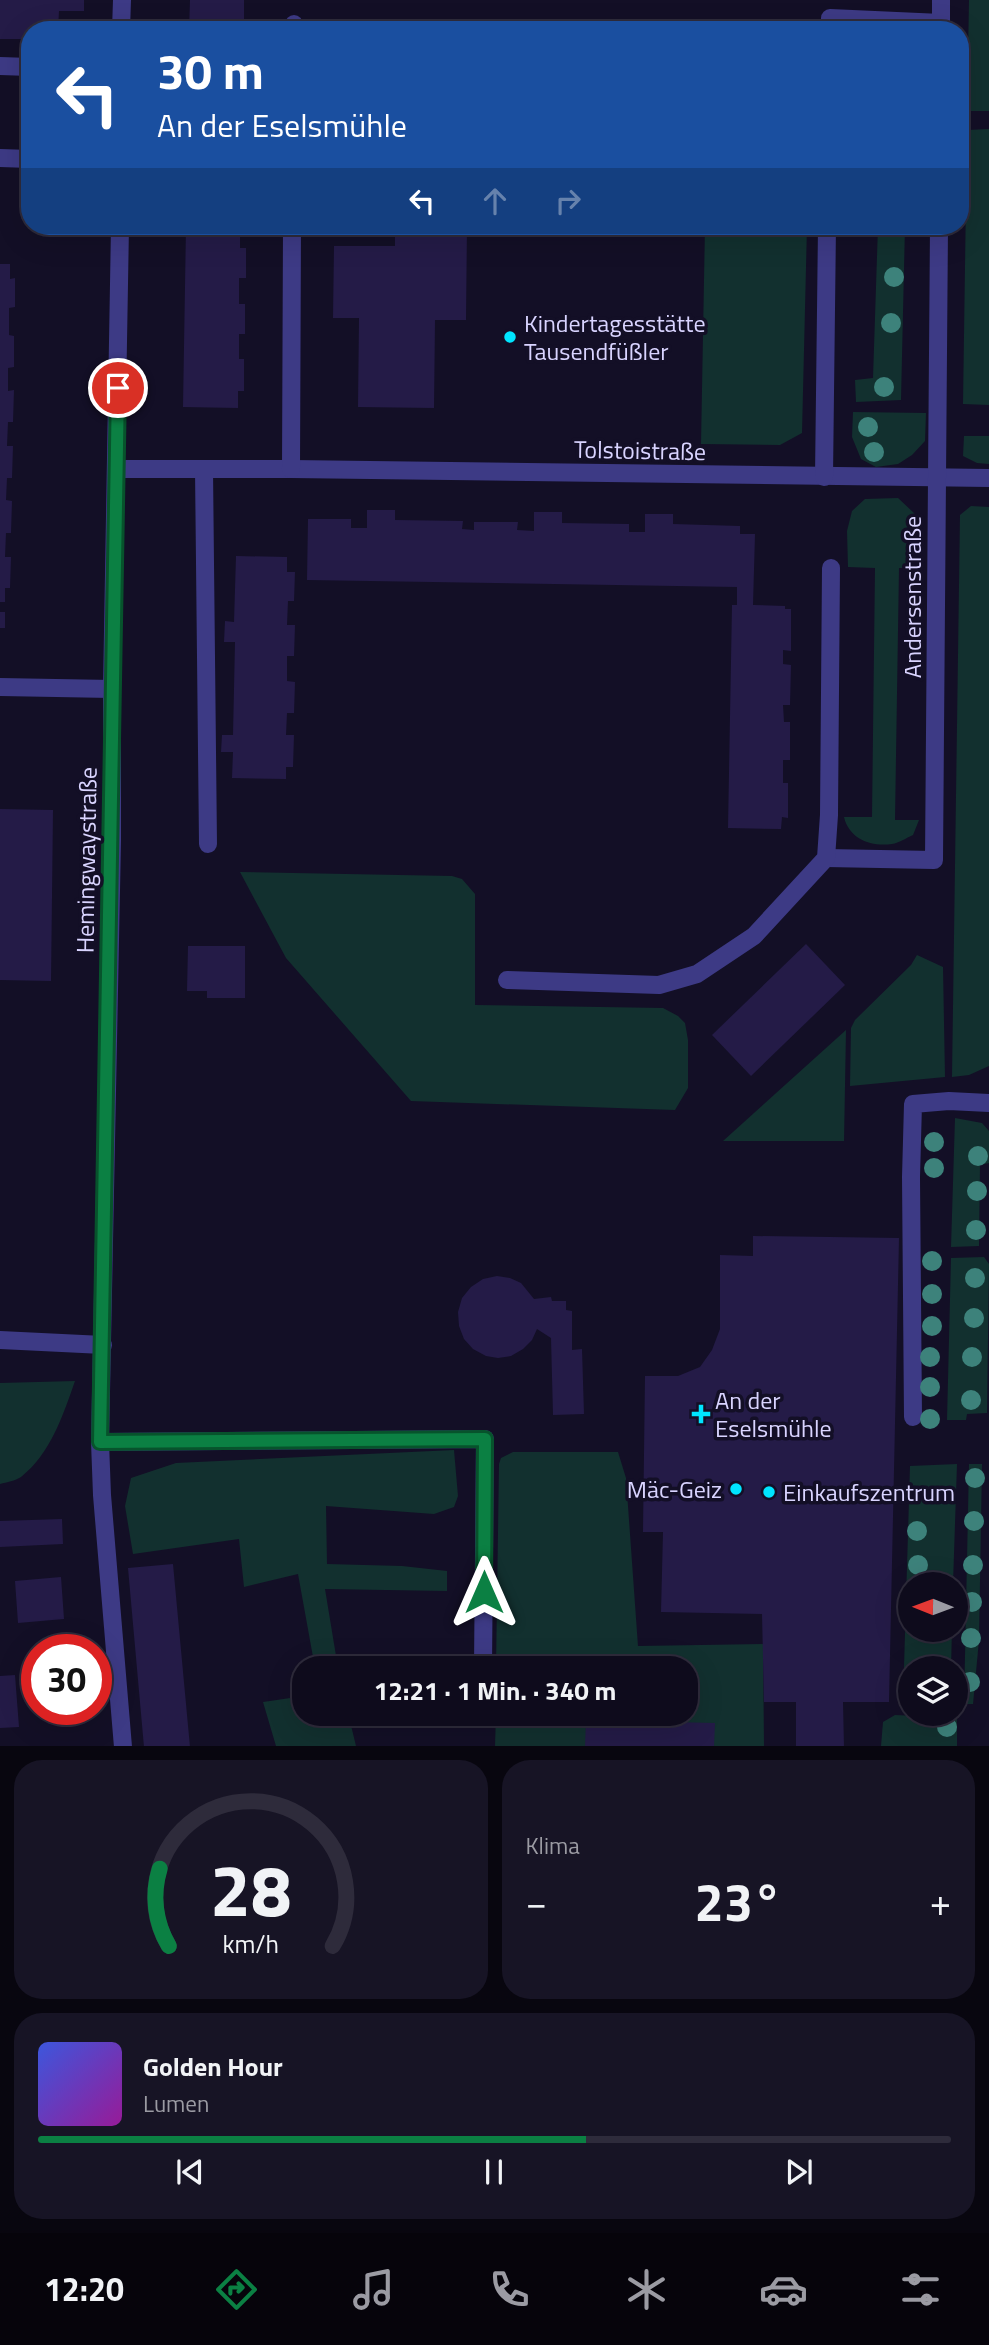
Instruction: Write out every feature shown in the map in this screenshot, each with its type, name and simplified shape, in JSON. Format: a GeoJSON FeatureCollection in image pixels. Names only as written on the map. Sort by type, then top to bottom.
{"type":"FeatureCollection","features":[{"type":"Feature","properties":{"kind":"street"},"geometry":{"type":"LineString","coordinates":[[121,21],[122,0]]}},
{"type":"Feature","properties":{"kind":"street"},"geometry":{"type":"LineString","coordinates":[[941,21],[942,0]]}},
{"type":"Feature","properties":{"kind":"street"},"geometry":{"type":"LineString","coordinates":[[830,21],[830,18],[872,21]]}},
{"type":"Feature","properties":{"kind":"street"},"geometry":{"type":"LineString","coordinates":[[0,66],[21,67]]}},
{"type":"Feature","properties":{"kind":"street"},"geometry":{"type":"LineString","coordinates":[[0,158],[21,159]]}},
{"type":"Feature","properties":{"kind":"street","name":"Hemingwaystraße"},"geometry":{"type":"LineString","coordinates":[[120,235],[100,1442],[123,1746]]}},
{"type":"Feature","properties":{"kind":"street"},"geometry":{"type":"LineString","coordinates":[[290,469],[292,235]]}},
{"type":"Feature","properties":{"kind":"street"},"geometry":{"type":"LineString","coordinates":[[824,477],[827,235]]}},
{"type":"Feature","properties":{"kind":"street","name":"Andersenstraße"},"geometry":{"type":"LineString","coordinates":[[826,858],[934,860],[939,235]]}},
{"type":"Feature","properties":{"kind":"street"},"geometry":{"type":"LineString","coordinates":[[204,469],[208,844]]}},
{"type":"Feature","properties":{"kind":"street","name":"Tolstoistraße"},"geometry":{"type":"LineString","coordinates":[[117,470],[290,469],[989,478]]}},
{"type":"Feature","properties":{"kind":"street"},"geometry":{"type":"LineString","coordinates":[[507,980],[659,985],[697,974],[754,936],[826,858],[829,815],[831,568]]}},
{"type":"Feature","properties":{"kind":"street"},"geometry":{"type":"LineString","coordinates":[[0,687],[112,689]]}},
{"type":"Feature","properties":{"kind":"street"},"geometry":{"type":"LineString","coordinates":[[913,1418],[913,1104],[949,1101],[989,1103]]}},
{"type":"Feature","properties":{"kind":"street"},"geometry":{"type":"LineString","coordinates":[[0,1340],[103,1345]]}},
{"type":"Feature","properties":{"kind":"street"},"geometry":{"type":"LineString","coordinates":[[100,1442],[485,1439],[483,1656]]}},
{"type":"Feature","properties":{"kind":"green space"},"geometry":{"type":"Polygon","coordinates":[[[969,0],[989,0],[989,111],[969,111],[969,0]]]}},
{"type":"Feature","properties":{"kind":"green space"},"geometry":{"type":"Polygon","coordinates":[[[989,129],[989,405],[963,404],[965,235],[969,235],[969,130],[989,129]]]}},
{"type":"Feature","properties":{"kind":"green space"},"geometry":{"type":"Polygon","coordinates":[[[705,235],[807,235],[802,433],[780,445],[701,444],[705,235]]]}},
{"type":"Feature","properties":{"kind":"green space"},"geometry":{"type":"Polygon","coordinates":[[[878,235],[905,235],[901,400],[856,402],[855,380],[873,378],[878,235]]]}},
{"type":"Feature","properties":{"kind":"green space"},"geometry":{"type":"Polygon","coordinates":[[[853,412],[926,413],[925,441],[912,455],[898,464],[876,467],[861,459],[852,437],[853,412]]]}},
{"type":"Feature","properties":{"kind":"green space"},"geometry":{"type":"Polygon","coordinates":[[[964,436],[989,436],[989,464],[977,463],[963,456],[964,436]]]}},
{"type":"Feature","properties":{"kind":"green space"},"geometry":{"type":"Polygon","coordinates":[[[898,498],[915,514],[920,528],[922,568],[899,568],[895,820],[919,820],[913,835],[897,843],[884,845],[869,843],[856,836],[844,817],[872,817],[875,568],[848,567],[847,531],[852,511],[865,499],[898,498]]]}},
{"type":"Feature","properties":{"kind":"green space"},"geometry":{"type":"Polygon","coordinates":[[[971,506],[989,507],[989,1066],[969,1075],[952,1077],[960,515],[971,506]]]}},
{"type":"Feature","properties":{"kind":"green space"},"geometry":{"type":"Polygon","coordinates":[[[240,872],[452,876],[462,879],[475,894],[475,1005],[663,1008],[685,1023],[688,1040],[688,1088],[675,1110],[411,1101],[286,958],[240,872]]]}},
{"type":"Feature","properties":{"kind":"green space"},"geometry":{"type":"Polygon","coordinates":[[[917,955],[943,967],[945,1077],[850,1086],[851,1028],[855,1020],[911,965],[917,955]]]}},
{"type":"Feature","properties":{"kind":"green space"},"geometry":{"type":"Polygon","coordinates":[[[846,1030],[844,1141],[723,1141],[846,1030]]]}},
{"type":"Feature","properties":{"kind":"green space"},"geometry":{"type":"Polygon","coordinates":[[[955,1118],[982,1123],[989,1131],[989,1163],[980,1165],[979,1246],[951,1247],[955,1118]]]}},
{"type":"Feature","properties":{"kind":"green space"},"geometry":{"type":"Polygon","coordinates":[[[984,1257],[989,1264],[987,1413],[967,1414],[966,1420],[947,1420],[951,1258],[984,1257]]]}},
{"type":"Feature","properties":{"kind":"green space"},"geometry":{"type":"Polygon","coordinates":[[[75,1381],[55,1433],[40,1457],[21,1477],[0,1484],[0,1383],[75,1381]]]}},
{"type":"Feature","properties":{"kind":"green space"},"geometry":{"type":"Polygon","coordinates":[[[454,1450],[458,1496],[454,1507],[434,1514],[326,1506],[327,1564],[402,1566],[447,1571],[447,1591],[325,1589],[336,1656],[313,1656],[298,1574],[244,1587],[239,1539],[133,1554],[125,1506],[131,1478],[176,1463],[454,1450]]]}},
{"type":"Feature","properties":{"kind":"green space"},"geometry":{"type":"Polygon","coordinates":[[[513,1452],[618,1452],[626,1478],[638,1646],[763,1644],[764,1746],[495,1746],[496,1726],[698,1726],[698,1656],[496,1656],[501,1458],[513,1452]]]}},
{"type":"Feature","properties":{"kind":"green space"},"geometry":{"type":"Polygon","coordinates":[[[957,1464],[953,1572],[907,1572],[910,1466],[957,1464]]]}},
{"type":"Feature","properties":{"kind":"green space"},"geometry":{"type":"Polygon","coordinates":[[[969,1464],[982,1464],[979,1640],[973,1704],[968,1704],[968,1656],[965,1656],[965,1642],[968,1642],[969,1464]]]}},
{"type":"Feature","properties":{"kind":"green space"},"geometry":{"type":"Polygon","coordinates":[[[905,1642],[952,1642],[951,1656],[904,1656],[905,1642]]]}},
{"type":"Feature","properties":{"kind":"green space"},"geometry":{"type":"Polygon","coordinates":[[[292,1698],[292,1726],[351,1726],[356,1746],[276,1746],[263,1702],[292,1698]]]}},
{"type":"Feature","properties":{"kind":"green space"},"geometry":{"type":"Polygon","coordinates":[[[898,1715],[898,1726],[957,1726],[957,1746],[881,1746],[883,1722],[898,1715]]]}},
{"type":"Feature","properties":{"kind":"building"},"geometry":{"type":"Polygon","coordinates":[[[0,0],[84,0],[84,11],[59,11],[58,21],[21,21],[21,39],[0,39],[0,0]]]}},
{"type":"Feature","properties":{"kind":"building"},"geometry":{"type":"Polygon","coordinates":[[[190,0],[244,0],[244,21],[189,21],[190,0]]]}},
{"type":"Feature","properties":{"kind":"building"},"geometry":{"type":"Polygon","coordinates":[[[186,235],[240,235],[240,248],[246,248],[246,278],[239,278],[239,304],[245,304],[245,334],[239,334],[239,359],[244,359],[244,391],[238,391],[238,408],[183,407],[186,235]]]}},
{"type":"Feature","properties":{"kind":"building"},"geometry":{"type":"Polygon","coordinates":[[[395,235],[467,235],[466,320],[435,320],[434,408],[358,407],[359,318],[333,318],[334,246],[395,246],[395,235]]]}},
{"type":"Feature","properties":{"kind":"building"},"geometry":{"type":"Polygon","coordinates":[[[0,264],[10,264],[10,279],[15,278],[15,307],[9,308],[9,335],[14,336],[14,367],[8,368],[8,391],[14,390],[13,422],[8,422],[7,446],[13,446],[12,478],[7,478],[6,500],[12,501],[11,533],[6,533],[5,557],[11,557],[10,588],[5,588],[5,602],[0,602],[0,264]]]}},
{"type":"Feature","properties":{"kind":"building"},"geometry":{"type":"Polygon","coordinates":[[[367,510],[395,510],[395,520],[463,521],[462,529],[474,530],[474,522],[518,522],[517,530],[534,531],[534,512],[562,512],[562,523],[629,524],[629,532],[645,532],[645,514],[673,514],[673,524],[740,526],[740,534],[755,534],[753,605],[785,606],[785,609],[791,609],[791,651],[783,650],[783,664],[791,665],[790,705],[783,705],[784,722],[790,722],[790,760],[783,760],[783,783],[788,783],[788,818],[782,817],[781,829],[728,828],[732,605],[737,605],[737,587],[307,580],[308,519],[351,519],[351,528],[367,528],[367,510]]]}},
{"type":"Feature","properties":{"kind":"building"},"geometry":{"type":"Polygon","coordinates":[[[236,556],[287,557],[287,572],[295,572],[294,601],[288,601],[287,625],[295,625],[294,656],[287,656],[287,681],[295,682],[294,713],[287,713],[286,735],[294,735],[293,767],[286,767],[286,779],[232,778],[233,752],[221,752],[222,735],[233,735],[235,642],[224,642],[225,621],[234,622],[236,556]]]}},
{"type":"Feature","properties":{"kind":"building"},"geometry":{"type":"Polygon","coordinates":[[[0,612],[5,612],[5,628],[0,628],[0,612]]]}},
{"type":"Feature","properties":{"kind":"building"},"geometry":{"type":"Polygon","coordinates":[[[0,809],[53,810],[51,981],[0,980],[0,809]]]}},
{"type":"Feature","properties":{"kind":"building"},"geometry":{"type":"Polygon","coordinates":[[[806,944],[845,985],[751,1076],[712,1035],[806,944]]]}},
{"type":"Feature","properties":{"kind":"building"},"geometry":{"type":"Polygon","coordinates":[[[188,946],[245,946],[245,998],[207,998],[207,991],[187,991],[188,946]]]}},
{"type":"Feature","properties":{"kind":"building","name":"Einkaufszentrum"},"geometry":{"type":"Polygon","coordinates":[[[753,1236],[899,1238],[889,1702],[843,1702],[844,1746],[796,1746],[796,1702],[764,1702],[762,1614],[661,1612],[663,1532],[643,1532],[645,1376],[678,1376],[700,1367],[712,1350],[720,1329],[720,1255],[753,1256],[753,1236]]]}},
{"type":"Feature","properties":{"kind":"building"},"geometry":{"type":"Polygon","coordinates":[[[497,1276],[521,1283],[534,1299],[551,1297],[552,1301],[566,1301],[566,1310],[572,1311],[572,1350],[582,1349],[584,1414],[553,1415],[551,1338],[537,1329],[532,1340],[523,1349],[511,1356],[498,1358],[486,1356],[473,1349],[464,1339],[458,1312],[462,1298],[471,1287],[483,1279],[497,1276]]]}},
{"type":"Feature","properties":{"kind":"building"},"geometry":{"type":"Polygon","coordinates":[[[62,1519],[63,1544],[0,1547],[0,1521],[62,1519]]]}},
{"type":"Feature","properties":{"kind":"building"},"geometry":{"type":"Polygon","coordinates":[[[173,1564],[190,1746],[144,1746],[128,1568],[173,1564]]]}},
{"type":"Feature","properties":{"kind":"building"},"geometry":{"type":"Polygon","coordinates":[[[61,1577],[64,1619],[18,1623],[15,1581],[61,1577]]]}},
{"type":"Feature","properties":{"kind":"building"},"geometry":{"type":"Polygon","coordinates":[[[15,1675],[19,1727],[0,1728],[0,1676],[15,1675]]]}},
{"type":"Feature","properties":{"kind":"building"},"geometry":{"type":"Polygon","coordinates":[[[698,1723],[715,1723],[714,1746],[585,1746],[586,1726],[698,1726],[698,1723]]]}},
{"type":"Feature","properties":{"kind":"place","name":"Kindertagesstätte Tausendfüßler"},"geometry":{"type":"Point","coordinates":[510,337]}},
{"type":"Feature","properties":{"kind":"place","name":"An der Eselsmühle"},"geometry":{"type":"Point","coordinates":[701,1414]}},
{"type":"Feature","properties":{"kind":"place","name":"Mäc-Geiz"},"geometry":{"type":"Point","coordinates":[736,1489]}},
{"type":"Feature","properties":{"kind":"place","name":"Einkaufszentrum"},"geometry":{"type":"Point","coordinates":[769,1492]}},
{"type":"Feature","properties":{"kind":"route"},"geometry":{"type":"LineString","coordinates":[[118,388],[100,1442],[485,1439],[484,1592]]}}]}
